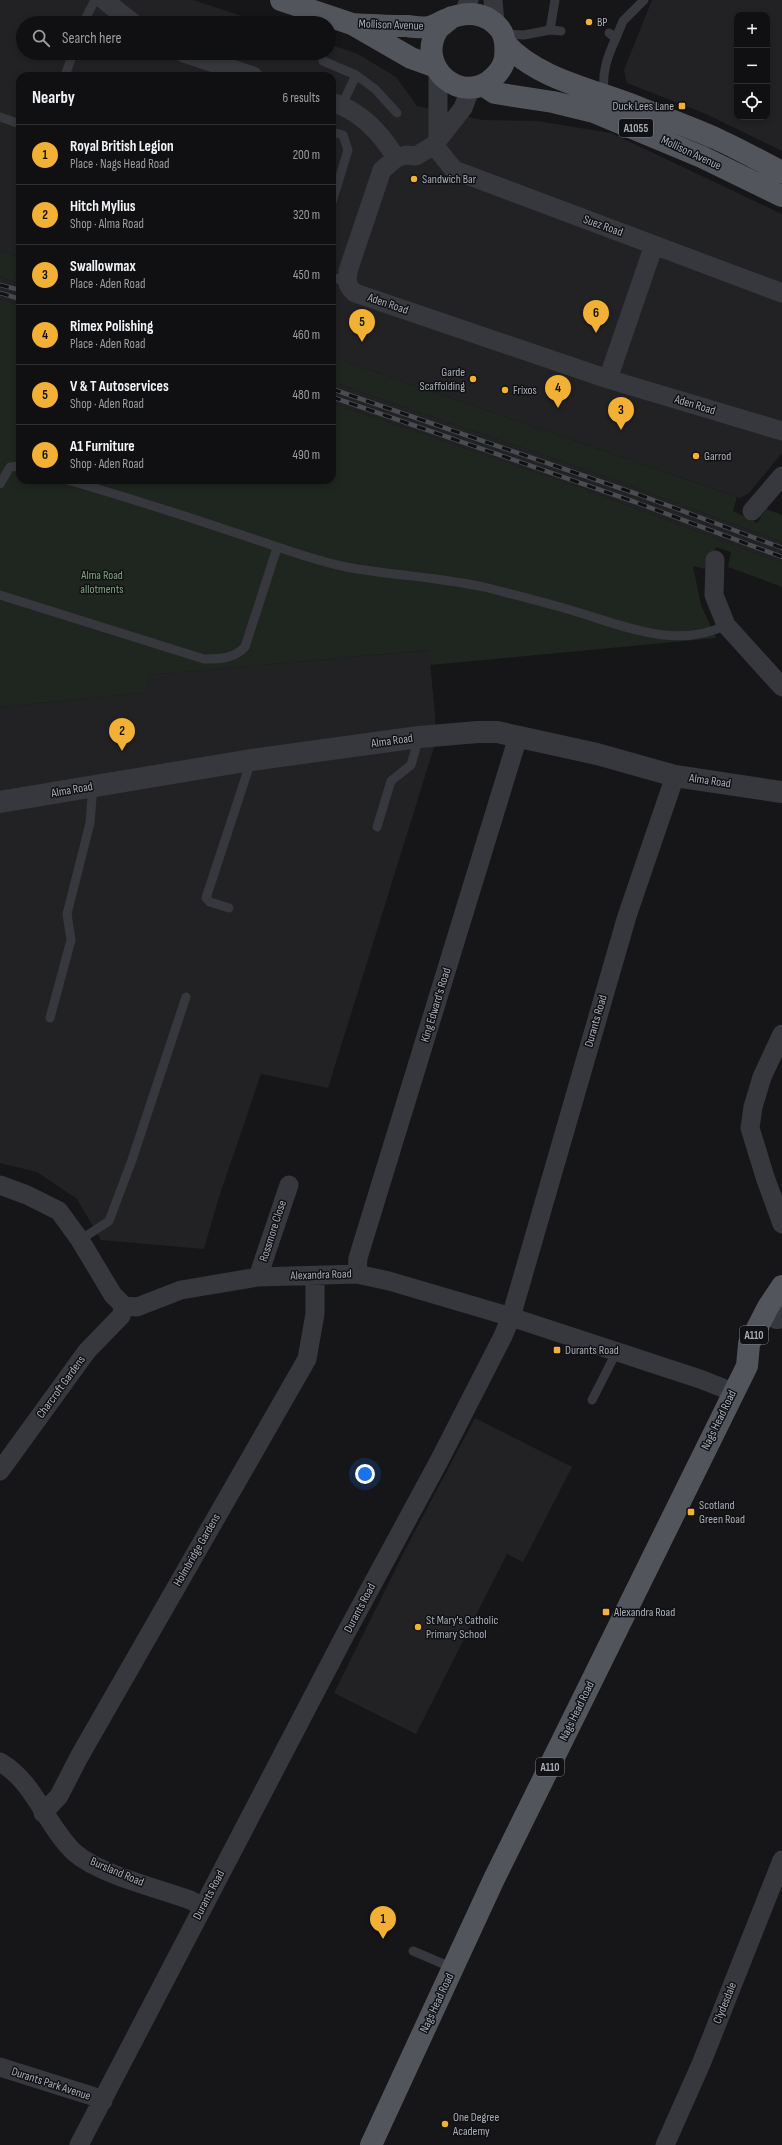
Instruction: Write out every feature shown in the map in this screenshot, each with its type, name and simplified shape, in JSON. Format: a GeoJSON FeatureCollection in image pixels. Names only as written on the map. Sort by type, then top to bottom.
{"type":"FeatureCollection","features":[{"type":"Feature","properties":{"kind":"main road","name":"Mollison Avenue"},"geometry":{"type":"LineString","coordinates":[[281,0],[328,16]]}},
{"type":"Feature","properties":{"kind":"main road","name":"Mollison Avenue"},"geometry":{"type":"LineString","coordinates":[[352,24],[429,27],[462,10],[479,14],[501,33],[523,59],[550,74],[718,140],[782,172]]}},
{"type":"Feature","properties":{"kind":"main road","name":"Mollison Avenue"},"geometry":{"type":"LineString","coordinates":[[437,70],[432,55],[434,39],[439,28],[462,10]]}},
{"type":"Feature","properties":{"kind":"main road","name":"Mollison Avenue"},"geometry":{"type":"LineString","coordinates":[[336,19],[352,24],[412,58],[437,70],[460,87],[477,86],[495,94],[553,102],[594,112],[702,157],[782,196]]}},
{"type":"Feature","properties":{"kind":"main road"},"geometry":{"type":"LineString","coordinates":[[477,86],[499,72],[505,60],[501,33]]}},
{"type":"Feature","properties":{"kind":"main road","name":"A110"},"geometry":{"type":"LineString","coordinates":[[778,1309],[782,1286]]}},
{"type":"Feature","properties":{"kind":"main road","name":"Nags Head Road"},"geometry":{"type":"LineString","coordinates":[[371,2145],[494,1879],[747,1366],[750,1344],[778,1309]]}},
{"type":"Feature","properties":{"kind":"street"},"geometry":{"type":"LineString","coordinates":[[104,0],[125,16]]}},
{"type":"Feature","properties":{"kind":"street"},"geometry":{"type":"LineString","coordinates":[[493,0],[501,33]]}},
{"type":"Feature","properties":{"kind":"street"},"geometry":{"type":"LineString","coordinates":[[205,60],[241,72]]}},
{"type":"Feature","properties":{"kind":"street"},"geometry":{"type":"LineString","coordinates":[[436,142],[437,70]]}},
{"type":"Feature","properties":{"kind":"street"},"geometry":{"type":"LineString","coordinates":[[337,104],[353,112],[384,138],[396,158],[406,155],[416,156],[436,142],[464,108],[477,86]]}},
{"type":"Feature","properties":{"kind":"street","name":"Suez Road"},"geometry":{"type":"LineString","coordinates":[[436,142],[445,160],[454,170],[782,293]]}},
{"type":"Feature","properties":{"kind":"street","name":"Aden Road"},"geometry":{"type":"LineString","coordinates":[[396,158],[382,170],[348,271],[339,279],[355,293],[608,379],[782,431]]}},
{"type":"Feature","properties":{"kind":"street"},"geometry":{"type":"LineString","coordinates":[[608,379],[654,245]]}},
{"type":"Feature","properties":{"kind":"street"},"geometry":{"type":"LineString","coordinates":[[752,512],[782,476]]}},
{"type":"Feature","properties":{"kind":"street"},"geometry":{"type":"LineString","coordinates":[[715,560],[714,595],[726,625],[782,687]]}},
{"type":"Feature","properties":{"kind":"street","name":"Alma Road"},"geometry":{"type":"LineString","coordinates":[[0,802],[251,760],[419,737],[497,732],[597,754],[675,776],[782,792]]}},
{"type":"Feature","properties":{"kind":"street","name":"King Edward's Road"},"geometry":{"type":"LineString","coordinates":[[357,1274],[358,1258],[518,737]]}},
{"type":"Feature","properties":{"kind":"street","name":"Durants Road"},"geometry":{"type":"LineString","coordinates":[[79,2145],[346,1633],[439,1461],[511,1317],[627,916],[675,776]]}},
{"type":"Feature","properties":{"kind":"street"},"geometry":{"type":"LineString","coordinates":[[782,1034],[762,1077],[753,1107],[750,1128],[778,1204],[782,1224]]}},
{"type":"Feature","properties":{"kind":"street"},"geometry":{"type":"LineString","coordinates":[[0,1185],[27,1195],[58,1211],[80,1240],[113,1295],[124,1306]]}},
{"type":"Feature","properties":{"kind":"street","name":"Rossmore Close"},"geometry":{"type":"LineString","coordinates":[[258,1277],[288,1185]]}},
{"type":"Feature","properties":{"kind":"street","name":"Alexandra Road"},"geometry":{"type":"LineString","coordinates":[[124,1306],[137,1307],[181,1290],[258,1277],[357,1274],[389,1281],[511,1317],[616,1353],[700,1379],[733,1392]]}},
{"type":"Feature","properties":{"kind":"street","name":"Holmbridge Gardens"},"geometry":{"type":"LineString","coordinates":[[43,1813],[59,1796],[83,1750],[308,1359],[315,1314],[315,1276]]}},
{"type":"Feature","properties":{"kind":"street","name":"Charcroft Gardens"},"geometry":{"type":"LineString","coordinates":[[0,1471],[87,1351],[121,1316],[124,1306]]}},
{"type":"Feature","properties":{"kind":"street","name":"Bursland Road"},"geometry":{"type":"LineString","coordinates":[[0,1762],[10,1768],[23,1782],[43,1813],[75,1852],[96,1867],[190,1900],[203,1907]]}},
{"type":"Feature","properties":{"kind":"street","name":"Clydesdale"},"geometry":{"type":"LineString","coordinates":[[665,2145],[701,2064],[782,1860]]}},
{"type":"Feature","properties":{"kind":"street","name":"Durants Park Avenue"},"geometry":{"type":"LineString","coordinates":[[0,2067],[103,2101]]}},
{"type":"Feature","properties":{"kind":"lane"},"geometry":{"type":"LineString","coordinates":[[87,16],[95,0]]}},
{"type":"Feature","properties":{"kind":"lane"},"geometry":{"type":"LineString","coordinates":[[550,30],[555,0]]}},
{"type":"Feature","properties":{"kind":"lane"},"geometry":{"type":"LineString","coordinates":[[604,94],[603,80],[612,35],[623,21],[644,0]]}},
{"type":"Feature","properties":{"kind":"lane"},"geometry":{"type":"LineString","coordinates":[[501,33],[524,35],[550,30],[561,31]]}},
{"type":"Feature","properties":{"kind":"lane"},"geometry":{"type":"LineString","coordinates":[[67,72],[71,60]]}},
{"type":"Feature","properties":{"kind":"lane"},"geometry":{"type":"LineString","coordinates":[[323,61],[356,75],[375,89],[398,113]]}},
{"type":"Feature","properties":{"kind":"lane"},"geometry":{"type":"LineString","coordinates":[[337,104],[356,75]]}},
{"type":"Feature","properties":{"kind":"lane"},"geometry":{"type":"LineString","coordinates":[[0,117],[16,123]]}},
{"type":"Feature","properties":{"kind":"lane"},"geometry":{"type":"LineString","coordinates":[[336,133],[342,135],[348,150],[336,189]]}},
{"type":"Feature","properties":{"kind":"lane"},"geometry":{"type":"LineString","coordinates":[[0,484],[5,472],[10,467],[16,466]]}},
{"type":"Feature","properties":{"kind":"lane"},"geometry":{"type":"LineString","coordinates":[[81,484],[250,537],[277,548],[347,567],[428,576],[490,589],[641,631],[667,636],[692,636],[713,632],[726,625]]}},
{"type":"Feature","properties":{"kind":"lane"},"geometry":{"type":"LineString","coordinates":[[0,595],[204,659],[229,658],[238,654],[245,647],[277,548]]}},
{"type":"Feature","properties":{"kind":"lane"},"geometry":{"type":"LineString","coordinates":[[377,827],[391,780],[411,765],[419,737]]}},
{"type":"Feature","properties":{"kind":"lane"},"geometry":{"type":"LineString","coordinates":[[229,908],[210,902],[206,898],[251,760]]}},
{"type":"Feature","properties":{"kind":"lane"},"geometry":{"type":"LineString","coordinates":[[50,1018],[70,940],[67,914],[90,823],[93,786]]}},
{"type":"Feature","properties":{"kind":"lane"},"geometry":{"type":"LineString","coordinates":[[80,1240],[109,1221],[132,1160],[186,997]]}},
{"type":"Feature","properties":{"kind":"lane"},"geometry":{"type":"LineString","coordinates":[[592,1400],[616,1353]]}},
{"type":"Feature","properties":{"kind":"lane"},"geometry":{"type":"LineString","coordinates":[[413,1950],[453,1968]]}},
{"type":"Feature","properties":{"kind":"shaded area"},"geometry":{"type":"Polygon","coordinates":[[[0,0],[193,0],[242,16],[16,16],[16,60],[336,60],[336,46],[358,54],[396,77],[417,106],[483,120],[537,121],[611,133],[782,214],[782,453],[749,493],[740,498],[336,358],[336,72],[16,72],[16,256],[0,251],[0,0]]]}},
{"type":"Feature","properties":{"kind":"shaded area"},"geometry":{"type":"Polygon","coordinates":[[[652,0],[782,0],[782,151],[706,114],[627,83],[624,70],[652,0]]]}},
{"type":"Feature","properties":{"kind":"shaded area"},"geometry":{"type":"Polygon","coordinates":[[[0,277],[16,282],[16,304],[0,299],[0,277]]]}},
{"type":"Feature","properties":{"kind":"shaded area"},"geometry":{"type":"Polygon","coordinates":[[[336,383],[593,472],[782,542],[782,563],[573,485],[336,404],[336,383]]]}},
{"type":"Feature","properties":{"kind":"shaded area"},"geometry":{"type":"Polygon","coordinates":[[[429,650],[435,715],[435,744],[328,1088],[261,1074],[218,1200],[204,1249],[101,1240],[77,1199],[37,1172],[0,1163],[0,707],[148,692],[146,675],[429,650]]]}},
{"type":"Feature","properties":{"kind":"shaded area","name":"St Mary's Catholic Primary School"},"geometry":{"type":"Polygon","coordinates":[[[475,1418],[572,1467],[523,1562],[507,1554],[416,1734],[334,1693],[405,1550],[475,1418]]]}},
{"type":"Feature","properties":{"kind":"green space"},"geometry":{"type":"Polygon","coordinates":[[[0,251],[16,256],[16,282],[0,277],[0,251]]]}},
{"type":"Feature","properties":{"kind":"green space","name":"Alma Road allotments"},"geometry":{"type":"Polygon","coordinates":[[[0,299],[16,304],[16,484],[336,484],[336,404],[573,485],[782,563],[782,587],[728,567],[731,552],[716,547],[705,569],[693,566],[701,605],[716,638],[430,665],[428,650],[147,675],[148,692],[0,707],[0,299]]]}},
{"type":"Feature","properties":{"kind":"green space"},"geometry":{"type":"Polygon","coordinates":[[[336,358],[737,497],[733,511],[757,523],[766,509],[782,515],[782,542],[593,472],[336,383],[336,358]]]}},
{"type":"Feature","properties":{"kind":"railway"},"geometry":{"type":"LineString","coordinates":[[0,285],[16,289]]}},
{"type":"Feature","properties":{"kind":"railway"},"geometry":{"type":"LineString","coordinates":[[0,293],[16,298]]}},
{"type":"Feature","properties":{"kind":"railway"},"geometry":{"type":"LineString","coordinates":[[336,390],[637,494],[782,548]]}},
{"type":"Feature","properties":{"kind":"railway"},"geometry":{"type":"LineString","coordinates":[[336,398],[635,502],[782,557]]}},
{"type":"Feature","properties":{"kind":"place","name":"BP"},"geometry":{"type":"Point","coordinates":[589,22]}},
{"type":"Feature","properties":{"kind":"place","name":"Duck Lees Lane"},"geometry":{"type":"Point","coordinates":[682,106]}},
{"type":"Feature","properties":{"kind":"place","name":"Sandwich Bar"},"geometry":{"type":"Point","coordinates":[414,179]}},
{"type":"Feature","properties":{"kind":"place","name":"A1 Furniture"},"geometry":{"type":"Point","coordinates":[596,333]}},
{"type":"Feature","properties":{"kind":"place","name":"V & T Autoservices"},"geometry":{"type":"Point","coordinates":[362,342]}},
{"type":"Feature","properties":{"kind":"place","name":"Garde Scaffolding"},"geometry":{"type":"Point","coordinates":[473,379]}},
{"type":"Feature","properties":{"kind":"place","name":"Frixos"},"geometry":{"type":"Point","coordinates":[505,390]}},
{"type":"Feature","properties":{"kind":"place","name":"Rimex Polishing"},"geometry":{"type":"Point","coordinates":[558,408]}},
{"type":"Feature","properties":{"kind":"place","name":"Swallowmax"},"geometry":{"type":"Point","coordinates":[621,430]}},
{"type":"Feature","properties":{"kind":"place","name":"Garrod"},"geometry":{"type":"Point","coordinates":[696,456]}},
{"type":"Feature","properties":{"kind":"place","name":"Hitch Mylius"},"geometry":{"type":"Point","coordinates":[122,751]}},
{"type":"Feature","properties":{"kind":"place","name":"Durants Road"},"geometry":{"type":"Point","coordinates":[557,1350]}},
{"type":"Feature","properties":{"kind":"place","name":"Scotland Green Road"},"geometry":{"type":"Point","coordinates":[691,1512]}},
{"type":"Feature","properties":{"kind":"place","name":"Alexandra Road"},"geometry":{"type":"Point","coordinates":[606,1612]}},
{"type":"Feature","properties":{"kind":"place","name":"St Mary's Catholic Primary School"},"geometry":{"type":"Point","coordinates":[418,1627]}},
{"type":"Feature","properties":{"kind":"place","name":"Royal British Legion"},"geometry":{"type":"Point","coordinates":[383,1939]}},
{"type":"Feature","properties":{"kind":"place","name":"One Degree Academy"},"geometry":{"type":"Point","coordinates":[445,2124]}}]}
